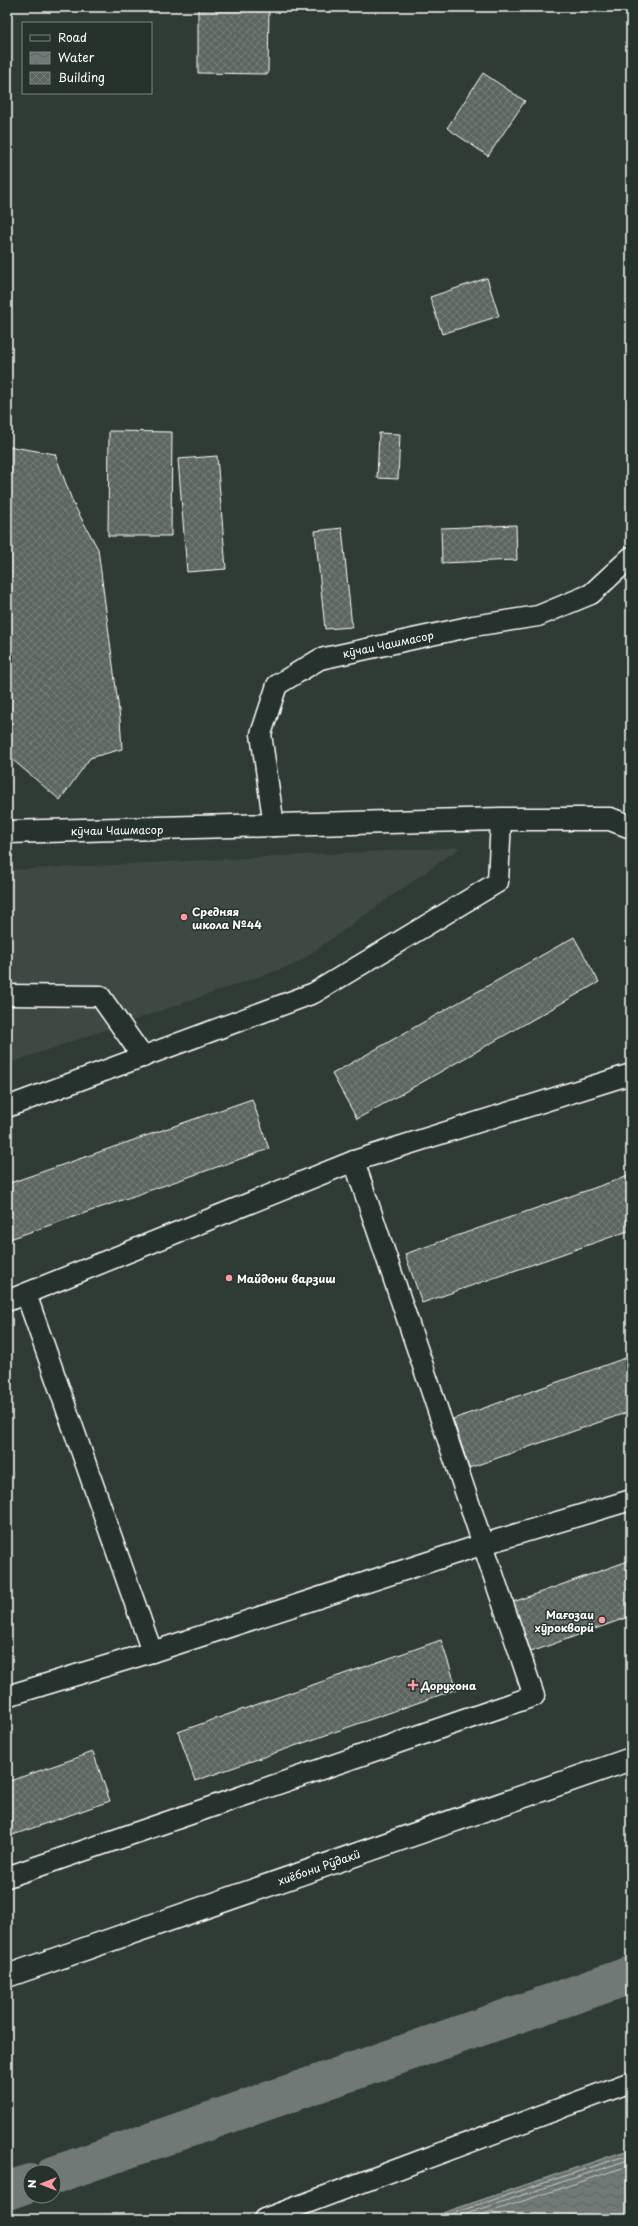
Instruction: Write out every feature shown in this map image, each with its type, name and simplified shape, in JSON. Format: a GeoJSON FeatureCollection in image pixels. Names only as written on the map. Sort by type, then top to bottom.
{"type":"FeatureCollection","features":[{"type":"Feature","properties":{"kind":"main road","name":"кӯчаи Чашмасор"},"geometry":{"type":"LineString","coordinates":[[7,832],[501,819],[610,819],[631,827]]}},
{"type":"Feature","properties":{"kind":"main road","name":"хиёбони Рӯдакӣ"},"geometry":{"type":"LineString","coordinates":[[7,1976],[631,1759]]}},
{"type":"Feature","properties":{"kind":"lane","name":"кӯчаи Чашмасор"},"geometry":{"type":"LineString","coordinates":[[274,826],[261,734],[277,685],[320,658],[473,626],[538,616],[592,594],[631,557]]}},
{"type":"Feature","properties":{"kind":"lane"},"geometry":{"type":"LineString","coordinates":[[7,1107],[314,993],[498,882],[501,819]]}},
{"type":"Feature","properties":{"kind":"lane"},"geometry":{"type":"LineString","coordinates":[[7,995],[100,996],[142,1057]]}},
{"type":"Feature","properties":{"kind":"lane"},"geometry":{"type":"LineString","coordinates":[[7,1301],[354,1161],[631,1074]]}},
{"type":"Feature","properties":{"kind":"lane"},"geometry":{"type":"LineString","coordinates":[[7,1877],[534,1696],[354,1161]]}},
{"type":"Feature","properties":{"kind":"lane"},"geometry":{"type":"LineString","coordinates":[[26,1294],[152,1652]]}},
{"type":"Feature","properties":{"kind":"lane"},"geometry":{"type":"LineString","coordinates":[[7,1696],[152,1652],[484,1544],[631,1500]]}},
{"type":"Feature","properties":{"kind":"lane"},"geometry":{"type":"LineString","coordinates":[[264,2219],[631,2082]]}},
{"type":"Feature","properties":{"kind":"shaded area","name":"Средняя школа №44"},"geometry":{"type":"Polygon","coordinates":[[[461,847],[296,964],[7,1064],[7,870],[461,847]]]}},
{"type":"Feature","properties":{"kind":"water"},"geometry":{"type":"Polygon","coordinates":[[[631,2149],[631,2219],[425,2219],[631,2149]]]}},
{"type":"Feature","properties":{"kind":"building"},"geometry":{"type":"Polygon","coordinates":[[[198,7],[269,7],[268,74],[198,73],[198,7]]]}},
{"type":"Feature","properties":{"kind":"building"},"geometry":{"type":"Polygon","coordinates":[[[483,73],[525,101],[488,156],[447,128],[483,73]]]}},
{"type":"Feature","properties":{"kind":"building"},"geometry":{"type":"Polygon","coordinates":[[[487,278],[499,316],[442,334],[430,297],[487,278]]]}},
{"type":"Feature","properties":{"kind":"building"},"geometry":{"type":"Polygon","coordinates":[[[109,431],[172,432],[171,536],[108,536],[109,431]]]}},
{"type":"Feature","properties":{"kind":"building"},"geometry":{"type":"Polygon","coordinates":[[[379,433],[400,434],[398,479],[377,478],[379,433]]]}},
{"type":"Feature","properties":{"kind":"building"},"geometry":{"type":"Polygon","coordinates":[[[7,446],[55,454],[73,503],[98,549],[120,719],[122,749],[90,758],[60,800],[7,755],[7,446]]]}},
{"type":"Feature","properties":{"kind":"building"},"geometry":{"type":"Polygon","coordinates":[[[217,456],[226,569],[187,572],[178,459],[217,456]]]}},
{"type":"Feature","properties":{"kind":"building"},"geometry":{"type":"Polygon","coordinates":[[[516,525],[517,560],[442,563],[441,528],[516,525]]]}},
{"type":"Feature","properties":{"kind":"building"},"geometry":{"type":"Polygon","coordinates":[[[342,528],[352,627],[325,629],[315,531],[342,528]]]}},
{"type":"Feature","properties":{"kind":"building"},"geometry":{"type":"Polygon","coordinates":[[[574,937],[599,982],[357,1119],[332,1074],[574,937]]]}},
{"type":"Feature","properties":{"kind":"building"},"geometry":{"type":"Polygon","coordinates":[[[252,1099],[269,1149],[7,1240],[7,1184],[252,1099]]]}},
{"type":"Feature","properties":{"kind":"building"},"geometry":{"type":"Polygon","coordinates":[[[631,1175],[631,1230],[422,1303],[405,1254],[631,1175]]]}},
{"type":"Feature","properties":{"kind":"building"},"geometry":{"type":"Polygon","coordinates":[[[631,1356],[631,1411],[469,1468],[453,1419],[631,1356]]]}},
{"type":"Feature","properties":{"kind":"building"},"geometry":{"type":"Polygon","coordinates":[[[631,1560],[631,1616],[531,1652],[513,1602],[631,1560]]]}},
{"type":"Feature","properties":{"kind":"building"},"geometry":{"type":"Polygon","coordinates":[[[441,1640],[457,1689],[195,1781],[178,1732],[441,1640]]]}},
{"type":"Feature","properties":{"kind":"building"},"geometry":{"type":"Polygon","coordinates":[[[93,1752],[110,1801],[7,1837],[7,1782],[93,1752]]]}},
{"type":"Feature","properties":{"kind":"waterway"},"geometry":{"type":"LineString","coordinates":[[62,2172],[631,1975]]}},
{"type":"Feature","properties":{"kind":"waterway"},"geometry":{"type":"LineString","coordinates":[[7,2191],[22,2186]]}},
{"type":"Feature","properties":{"kind":"place","name":"Средняя школа №44"},"geometry":{"type":"Point","coordinates":[184,917]}},
{"type":"Feature","properties":{"kind":"place","name":"Майдони варзиш"},"geometry":{"type":"Point","coordinates":[229,1278]}},
{"type":"Feature","properties":{"kind":"place","name":"Мағозаи хӯрокворӣ"},"geometry":{"type":"Point","coordinates":[602,1620]}},
{"type":"Feature","properties":{"kind":"place","name":"Дорухона"},"geometry":{"type":"Point","coordinates":[413,1685]}}]}
